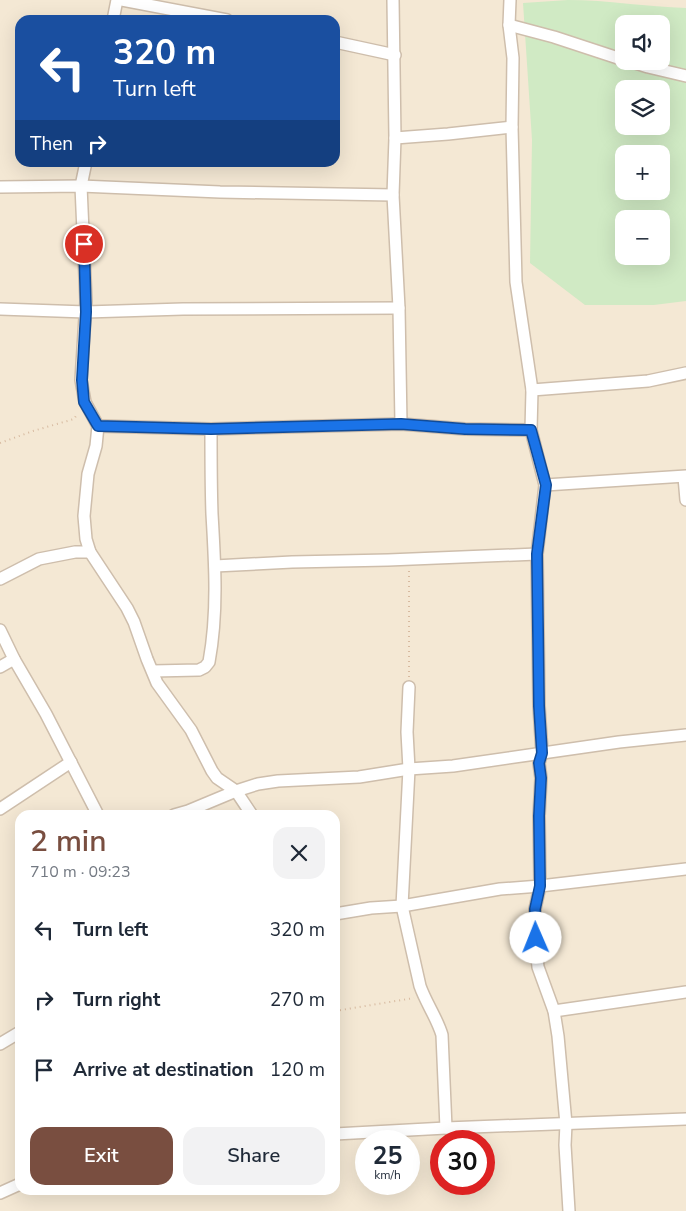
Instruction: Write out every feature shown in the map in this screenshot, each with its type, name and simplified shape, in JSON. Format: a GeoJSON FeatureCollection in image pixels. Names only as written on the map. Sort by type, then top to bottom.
{"type":"FeatureCollection","features":[{"type":"Feature","properties":{"kind":"street"},"geometry":{"type":"LineString","coordinates":[[114,15],[116,0]]}},
{"type":"Feature","properties":{"kind":"street"},"geometry":{"type":"LineString","coordinates":[[122,0],[201,15]]}},
{"type":"Feature","properties":{"kind":"street"},"geometry":{"type":"LineString","coordinates":[[393,0],[395,55],[393,195],[399,308],[401,424]]}},
{"type":"Feature","properties":{"kind":"street"},"geometry":{"type":"LineString","coordinates":[[510,0],[509,25],[513,58],[512,128],[516,282],[532,390],[531,430],[546,485],[537,554],[539,706],[542,753],[539,763],[541,778],[539,816],[540,886],[535,909],[538,967],[554,1011],[561,1060],[566,1124],[565,1146],[569,1211]]}},
{"type":"Feature","properties":{"kind":"street"},"geometry":{"type":"LineString","coordinates":[[509,25],[554,37],[615,57]]}},
{"type":"Feature","properties":{"kind":"street"},"geometry":{"type":"LineString","coordinates":[[340,43],[395,55]]}},
{"type":"Feature","properties":{"kind":"street"},"geometry":{"type":"LineString","coordinates":[[661,70],[686,76]]}},
{"type":"Feature","properties":{"kind":"street"},"geometry":{"type":"LineString","coordinates":[[395,138],[512,128]]}},
{"type":"Feature","properties":{"kind":"street"},"geometry":{"type":"LineString","coordinates":[[85,167],[81,186],[86,283],[82,380],[84,402],[98,426],[96,446],[88,474],[84,516],[86,539],[90,552],[127,608],[157,683],[191,730],[217,778],[236,791],[249,810]]}},
{"type":"Feature","properties":{"kind":"street"},"geometry":{"type":"LineString","coordinates":[[0,186],[81,186],[220,192],[393,195]]}},
{"type":"Feature","properties":{"kind":"street"},"geometry":{"type":"LineString","coordinates":[[0,309],[86,312],[182,309],[399,308]]}},
{"type":"Feature","properties":{"kind":"street"},"geometry":{"type":"LineString","coordinates":[[532,390],[648,381],[686,373]]}},
{"type":"Feature","properties":{"kind":"street"},"geometry":{"type":"LineString","coordinates":[[98,426],[211,429],[401,424],[465,429],[531,430]]}},
{"type":"Feature","properties":{"kind":"street"},"geometry":{"type":"LineString","coordinates":[[153,671],[199,670],[209,662],[215,621],[216,566],[212,512],[211,429]]}},
{"type":"Feature","properties":{"kind":"street"},"geometry":{"type":"LineString","coordinates":[[546,485],[685,477],[686,500]]}},
{"type":"Feature","properties":{"kind":"street"},"geometry":{"type":"LineString","coordinates":[[0,579],[39,559],[75,552],[90,552]]}},
{"type":"Feature","properties":{"kind":"street"},"geometry":{"type":"LineString","coordinates":[[216,566],[537,554]]}},
{"type":"Feature","properties":{"kind":"street"},"geometry":{"type":"LineString","coordinates":[[0,630],[95,810]]}},
{"type":"Feature","properties":{"kind":"street"},"geometry":{"type":"LineString","coordinates":[[0,668],[14,659]]}},
{"type":"Feature","properties":{"kind":"street"},"geometry":{"type":"LineString","coordinates":[[409,686],[409,769],[402,906],[420,986],[442,1035],[446,1128]]}},
{"type":"Feature","properties":{"kind":"street"},"geometry":{"type":"LineString","coordinates":[[190,810],[258,784],[278,781],[359,777],[409,769],[453,766],[619,742],[686,735]]}},
{"type":"Feature","properties":{"kind":"street"},"geometry":{"type":"LineString","coordinates":[[0,809],[71,762]]}},
{"type":"Feature","properties":{"kind":"street"},"geometry":{"type":"LineString","coordinates":[[340,913],[371,908],[402,906],[500,889],[686,869]]}},
{"type":"Feature","properties":{"kind":"street"},"geometry":{"type":"LineString","coordinates":[[554,1011],[686,992]]}},
{"type":"Feature","properties":{"kind":"street"},"geometry":{"type":"LineString","coordinates":[[0,1044],[15,1035]]}},
{"type":"Feature","properties":{"kind":"street"},"geometry":{"type":"LineString","coordinates":[[340,1134],[686,1119]]}},
{"type":"Feature","properties":{"kind":"street"},"geometry":{"type":"LineString","coordinates":[[0,1193],[15,1186]]}},
{"type":"Feature","properties":{"kind":"path"},"geometry":{"type":"LineString","coordinates":[[0,443],[74,419],[84,402]]}},
{"type":"Feature","properties":{"kind":"path"},"geometry":{"type":"LineString","coordinates":[[409,559],[409,686]]}},
{"type":"Feature","properties":{"kind":"path"},"geometry":{"type":"LineString","coordinates":[[340,1010],[424,997]]}},
{"type":"Feature","properties":{"kind":"shaded area"},"geometry":{"type":"Polygon","coordinates":[[[0,0],[686,0],[686,1211],[0,1211],[0,0]]]}},
{"type":"Feature","properties":{"kind":"green space"},"geometry":{"type":"Polygon","coordinates":[[[583,0],[686,8],[686,301],[654,305],[585,305],[530,263],[532,140],[523,3],[583,0]]]}},
{"type":"Feature","properties":{"kind":"route"},"geometry":{"type":"LineString","coordinates":[[84,244],[86,312],[82,380],[84,402],[98,426],[211,429],[401,424],[465,429],[531,430],[546,485],[537,554],[539,706],[542,753],[539,763],[541,778],[539,816],[540,886],[535,909],[536,938]]}}]}
